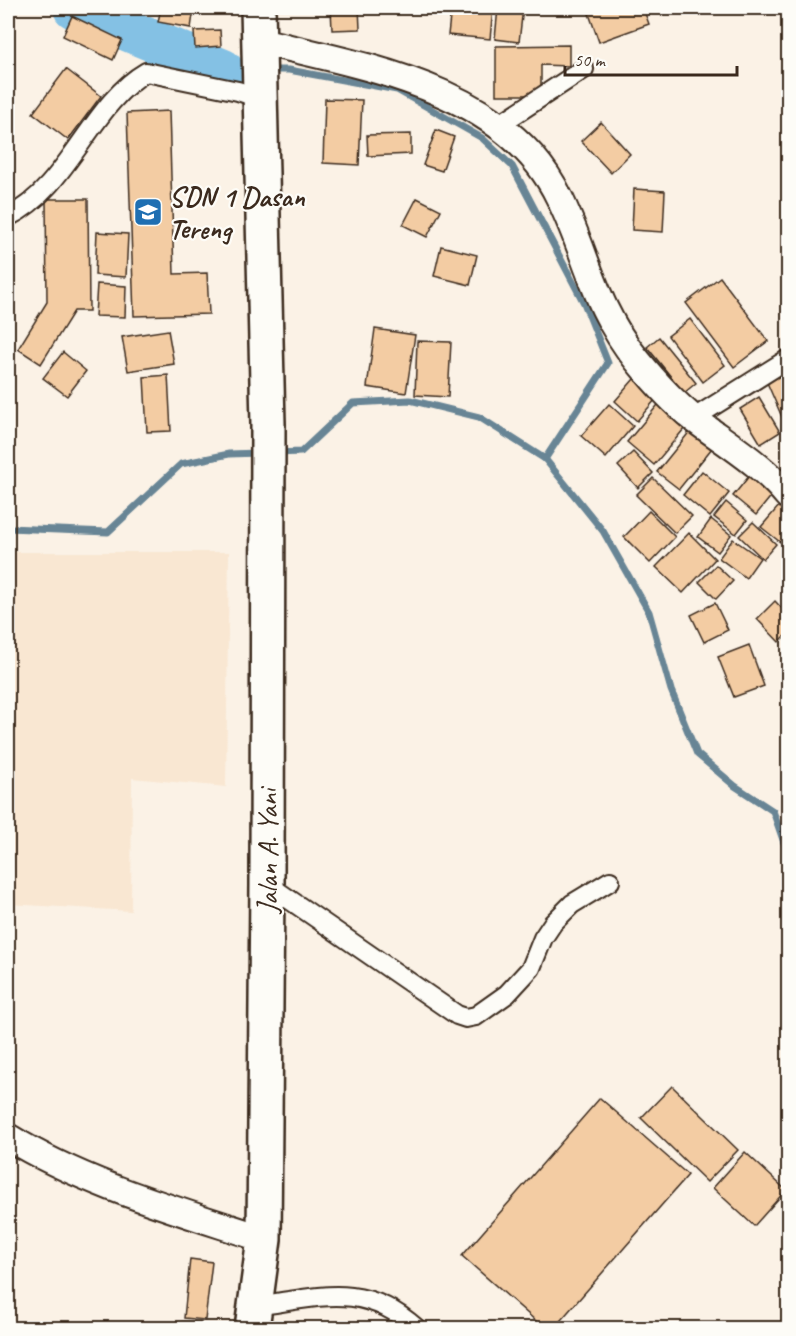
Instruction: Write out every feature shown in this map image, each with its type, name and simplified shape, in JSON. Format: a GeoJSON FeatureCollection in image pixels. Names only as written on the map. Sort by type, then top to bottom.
{"type":"FeatureCollection","features":[{"type":"Feature","properties":{"kind":"highway","name":"Jalan A. Yani"},"geometry":{"type":"LineString","coordinates":[[254,1317],[264,1239],[267,884],[268,453],[258,8]]}},
{"type":"Feature","properties":{"kind":"street"},"geometry":{"type":"LineString","coordinates":[[8,217],[31,202],[54,178],[123,90],[146,72],[238,91],[260,70],[379,68],[424,85],[497,126],[535,160],[551,181],[602,307],[620,338],[669,396],[694,418],[749,457],[789,496]]}},
{"type":"Feature","properties":{"kind":"street"},"geometry":{"type":"LineString","coordinates":[[497,126],[584,69]]}},
{"type":"Feature","properties":{"kind":"street"},"geometry":{"type":"LineString","coordinates":[[694,418],[789,359]]}},
{"type":"Feature","properties":{"kind":"street"},"geometry":{"type":"LineString","coordinates":[[267,884],[457,1015],[466,1018],[476,1016],[524,979],[553,923],[572,904],[610,881]]}},
{"type":"Feature","properties":{"kind":"street"},"geometry":{"type":"LineString","coordinates":[[8,1137],[63,1167],[115,1189],[264,1239]]}},
{"type":"Feature","properties":{"kind":"street"},"geometry":{"type":"LineString","coordinates":[[254,1317],[330,1295],[354,1296],[373,1301],[405,1319],[416,1329]]}},
{"type":"Feature","properties":{"kind":"shaded area"},"geometry":{"type":"Polygon","coordinates":[[[8,552],[229,552],[226,787],[132,778],[131,911],[8,904],[8,552]]]}},
{"type":"Feature","properties":{"kind":"building"},"geometry":{"type":"Polygon","coordinates":[[[161,8],[194,8],[191,28],[158,22],[161,8]]]}},
{"type":"Feature","properties":{"kind":"building"},"geometry":{"type":"Polygon","coordinates":[[[331,8],[359,8],[360,29],[332,30],[331,8]]]}},
{"type":"Feature","properties":{"kind":"building"},"geometry":{"type":"Polygon","coordinates":[[[451,8],[493,8],[490,39],[448,35],[451,8]]]}},
{"type":"Feature","properties":{"kind":"building"},"geometry":{"type":"Polygon","coordinates":[[[498,8],[523,8],[519,42],[495,39],[498,8]]]}},
{"type":"Feature","properties":{"kind":"building"},"geometry":{"type":"Polygon","coordinates":[[[527,8],[561,8],[561,13],[527,12],[527,8]]]}},
{"type":"Feature","properties":{"kind":"building"},"geometry":{"type":"Polygon","coordinates":[[[587,8],[643,8],[649,24],[599,42],[587,8]]]}},
{"type":"Feature","properties":{"kind":"building"},"geometry":{"type":"Polygon","coordinates":[[[72,16],[122,40],[113,60],[63,36],[72,16]]]}},
{"type":"Feature","properties":{"kind":"building"},"geometry":{"type":"Polygon","coordinates":[[[220,30],[221,46],[195,48],[194,31],[220,30]]]}},
{"type":"Feature","properties":{"kind":"building"},"geometry":{"type":"Polygon","coordinates":[[[569,45],[569,66],[541,65],[541,95],[496,95],[496,46],[569,45]]]}},
{"type":"Feature","properties":{"kind":"building"},"geometry":{"type":"Polygon","coordinates":[[[66,69],[101,96],[68,140],[33,113],[66,69]]]}},
{"type":"Feature","properties":{"kind":"building"},"geometry":{"type":"Polygon","coordinates":[[[325,99],[362,100],[359,165],[323,163],[325,99]]]}},
{"type":"Feature","properties":{"kind":"building"},"geometry":{"type":"Polygon","coordinates":[[[169,111],[174,274],[207,273],[209,314],[134,316],[127,113],[169,111]]]}},
{"type":"Feature","properties":{"kind":"building"},"geometry":{"type":"Polygon","coordinates":[[[601,122],[630,154],[611,173],[581,141],[601,122]]]}},
{"type":"Feature","properties":{"kind":"building"},"geometry":{"type":"Polygon","coordinates":[[[436,130],[454,137],[442,171],[423,165],[436,130]]]}},
{"type":"Feature","properties":{"kind":"building"},"geometry":{"type":"Polygon","coordinates":[[[411,134],[411,154],[368,156],[367,135],[411,134]]]}},
{"type":"Feature","properties":{"kind":"building"},"geometry":{"type":"Polygon","coordinates":[[[634,189],[665,191],[663,232],[632,230],[634,189]]]}},
{"type":"Feature","properties":{"kind":"building"},"geometry":{"type":"Polygon","coordinates":[[[417,198],[441,210],[427,237],[403,225],[417,198]]]}},
{"type":"Feature","properties":{"kind":"building"},"geometry":{"type":"Polygon","coordinates":[[[46,199],[88,199],[89,311],[74,311],[41,364],[18,349],[47,302],[46,199]]]}},
{"type":"Feature","properties":{"kind":"building"},"geometry":{"type":"Polygon","coordinates":[[[97,232],[128,234],[126,277],[95,275],[97,232]]]}},
{"type":"Feature","properties":{"kind":"building"},"geometry":{"type":"Polygon","coordinates":[[[441,246],[477,255],[470,285],[434,276],[441,246]]]}},
{"type":"Feature","properties":{"kind":"building"},"geometry":{"type":"Polygon","coordinates":[[[720,277],[768,341],[734,367],[686,303],[720,277]]]}},
{"type":"Feature","properties":{"kind":"building"},"geometry":{"type":"Polygon","coordinates":[[[97,284],[126,286],[125,317],[95,316],[97,284]]]}},
{"type":"Feature","properties":{"kind":"building"},"geometry":{"type":"Polygon","coordinates":[[[690,319],[725,365],[703,382],[668,336],[690,319]]]}},
{"type":"Feature","properties":{"kind":"building"},"geometry":{"type":"Polygon","coordinates":[[[375,329],[415,335],[406,393],[367,387],[375,329]]]}},
{"type":"Feature","properties":{"kind":"building"},"geometry":{"type":"Polygon","coordinates":[[[168,330],[174,364],[128,371],[122,337],[168,330]]]}},
{"type":"Feature","properties":{"kind":"building"},"geometry":{"type":"Polygon","coordinates":[[[659,337],[696,383],[684,393],[647,347],[659,337]]]}},
{"type":"Feature","properties":{"kind":"building"},"geometry":{"type":"Polygon","coordinates":[[[417,341],[451,342],[448,397],[415,395],[417,341]]]}},
{"type":"Feature","properties":{"kind":"building"},"geometry":{"type":"Polygon","coordinates":[[[63,352],[86,371],[67,396],[43,378],[63,352]]]}},
{"type":"Feature","properties":{"kind":"building"},"geometry":{"type":"Polygon","coordinates":[[[788,368],[788,414],[782,417],[765,378],[788,368]]]}},
{"type":"Feature","properties":{"kind":"building"},"geometry":{"type":"Polygon","coordinates":[[[640,372],[662,392],[637,421],[615,401],[640,372]]]}},
{"type":"Feature","properties":{"kind":"building"},"geometry":{"type":"Polygon","coordinates":[[[168,375],[171,431],[147,432],[144,377],[168,375]]]}},
{"type":"Feature","properties":{"kind":"building"},"geometry":{"type":"Polygon","coordinates":[[[759,397],[780,432],[761,444],[740,409],[759,397]]]}},
{"type":"Feature","properties":{"kind":"building"},"geometry":{"type":"Polygon","coordinates":[[[662,400],[689,423],[654,465],[627,442],[662,400]]]}},
{"type":"Feature","properties":{"kind":"building"},"geometry":{"type":"Polygon","coordinates":[[[609,404],[633,426],[606,458],[581,436],[609,404]]]}},
{"type":"Feature","properties":{"kind":"building"},"geometry":{"type":"Polygon","coordinates":[[[695,425],[716,443],[679,489],[657,472],[695,425]]]}},
{"type":"Feature","properties":{"kind":"building"},"geometry":{"type":"Polygon","coordinates":[[[633,452],[653,473],[638,488],[618,466],[633,452]]]}},
{"type":"Feature","properties":{"kind":"building"},"geometry":{"type":"Polygon","coordinates":[[[754,470],[777,489],[756,515],[733,496],[754,470]]]}},
{"type":"Feature","properties":{"kind":"building"},"geometry":{"type":"Polygon","coordinates":[[[702,471],[729,493],[710,517],[683,495],[702,471]]]}},
{"type":"Feature","properties":{"kind":"building"},"geometry":{"type":"Polygon","coordinates":[[[653,478],[692,516],[675,533],[636,495],[653,478]]]}},
{"type":"Feature","properties":{"kind":"building"},"geometry":{"type":"Polygon","coordinates":[[[726,502],[747,520],[736,534],[714,517],[726,502]]]}},
{"type":"Feature","properties":{"kind":"building"},"geometry":{"type":"Polygon","coordinates":[[[779,506],[788,515],[788,532],[780,542],[761,527],[779,506]]]}},
{"type":"Feature","properties":{"kind":"building"},"geometry":{"type":"Polygon","coordinates":[[[649,511],[675,537],[650,563],[624,537],[649,511]]]}},
{"type":"Feature","properties":{"kind":"building"},"geometry":{"type":"Polygon","coordinates":[[[711,519],[731,535],[718,552],[698,537],[711,519]]]}},
{"type":"Feature","properties":{"kind":"building"},"geometry":{"type":"Polygon","coordinates":[[[753,522],[776,544],[763,559],[739,536],[753,522]]]}},
{"type":"Feature","properties":{"kind":"building"},"geometry":{"type":"Polygon","coordinates":[[[689,533],[715,559],[683,593],[656,567],[689,533]]]}},
{"type":"Feature","properties":{"kind":"building"},"geometry":{"type":"Polygon","coordinates":[[[733,539],[760,558],[746,578],[719,558],[733,539]]]}},
{"type":"Feature","properties":{"kind":"building"},"geometry":{"type":"Polygon","coordinates":[[[716,565],[733,581],[716,599],[699,582],[716,565]]]}},
{"type":"Feature","properties":{"kind":"building"},"geometry":{"type":"Polygon","coordinates":[[[775,601],[788,615],[788,633],[779,642],[757,619],[775,601]]]}},
{"type":"Feature","properties":{"kind":"building"},"geometry":{"type":"Polygon","coordinates":[[[715,603],[728,630],[704,642],[691,615],[715,603]]]}},
{"type":"Feature","properties":{"kind":"building"},"geometry":{"type":"Polygon","coordinates":[[[749,645],[764,686],[734,697],[718,657],[749,645]]]}},
{"type":"Feature","properties":{"kind":"building"},"geometry":{"type":"Polygon","coordinates":[[[672,1086],[738,1150],[707,1182],[641,1118],[672,1086]]]}},
{"type":"Feature","properties":{"kind":"building"},"geometry":{"type":"Polygon","coordinates":[[[600,1098],[688,1175],[554,1328],[544,1328],[462,1256],[600,1098]]]}},
{"type":"Feature","properties":{"kind":"building"},"geometry":{"type":"Polygon","coordinates":[[[745,1152],[786,1190],[754,1226],[713,1188],[745,1152]]]}},
{"type":"Feature","properties":{"kind":"building"},"geometry":{"type":"Polygon","coordinates":[[[190,1259],[212,1262],[205,1320],[184,1318],[190,1259]]]}},
{"type":"Feature","properties":{"kind":"building"},"geometry":{"type":"Polygon","coordinates":[[[182,1322],[201,1323],[201,1328],[182,1328],[182,1322]]]}},
{"type":"Feature","properties":{"kind":"waterway"},"geometry":{"type":"LineString","coordinates":[[74,8],[223,70]]}},
{"type":"Feature","properties":{"kind":"waterway"},"geometry":{"type":"LineString","coordinates":[[223,70],[250,70]]}},
{"type":"Feature","properties":{"kind":"waterway"},"geometry":{"type":"LineString","coordinates":[[267,70],[289,70],[397,90],[482,138],[512,166],[584,303],[608,363],[545,459]]}},
{"type":"Feature","properties":{"kind":"waterway"},"geometry":{"type":"LineString","coordinates":[[276,453],[301,452],[353,403],[410,400],[479,417],[545,459],[603,531],[649,612],[671,690],[697,754],[735,786],[773,811],[788,854]]}},
{"type":"Feature","properties":{"kind":"waterway"},"geometry":{"type":"LineString","coordinates":[[8,528],[108,532],[181,464],[229,454],[259,453]]}},
{"type":"Feature","properties":{"kind":"place","name":"SDN 1 Dasan Tereng"},"geometry":{"type":"Point","coordinates":[148,212]}}]}
